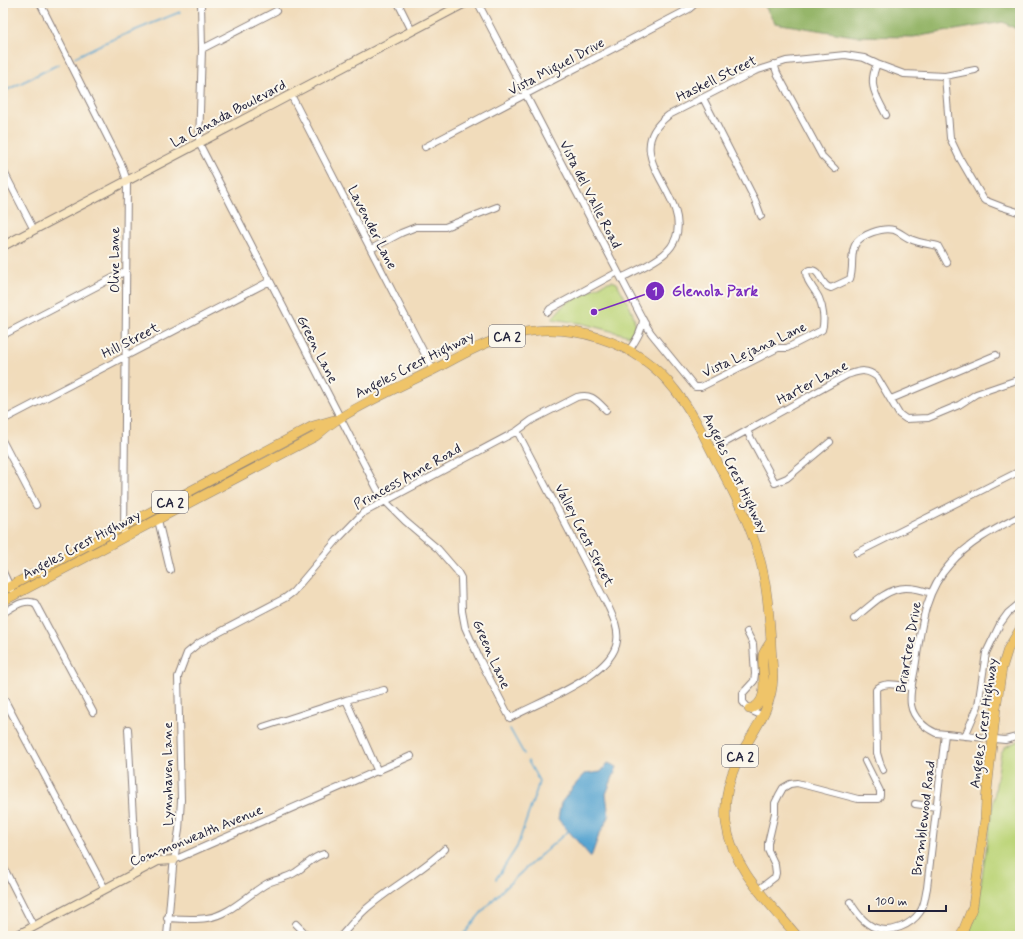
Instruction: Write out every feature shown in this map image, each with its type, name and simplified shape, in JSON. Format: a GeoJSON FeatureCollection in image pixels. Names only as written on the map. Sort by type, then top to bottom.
{"type":"FeatureCollection","features":[{"type":"Feature","properties":{"kind":"main road","name":"Angeles Crest Highway"},"geometry":{"type":"LineString","coordinates":[[3,601],[316,436],[340,418],[474,348],[509,336],[544,330],[588,334],[608,341],[629,351],[654,369],[674,388],[712,450],[749,529],[761,562],[766,593],[773,675],[772,691],[769,703],[763,716],[735,765],[728,788],[726,823],[733,851],[744,872],[798,936]]}},
{"type":"Feature","properties":{"kind":"main road","name":"Angeles Crest Highway"},"geometry":{"type":"LineString","coordinates":[[6,588],[313,426],[340,418]]}},
{"type":"Feature","properties":{"kind":"main road","name":"Angeles Crest Highway"},"geometry":{"type":"LineString","coordinates":[[961,936],[973,906],[985,818],[1002,668],[1008,649],[1020,628]]}},
{"type":"Feature","properties":{"kind":"main road"},"geometry":{"type":"LineString","coordinates":[[749,709],[756,707],[760,702],[764,684],[763,654],[770,641]]}},
{"type":"Feature","properties":{"kind":"main road","name":"Angeles Crest Highway"},"geometry":{"type":"LineString","coordinates":[[955,936],[969,904],[981,819],[986,800]]}},
{"type":"Feature","properties":{"kind":"street","name":"Olive Lane"},"geometry":{"type":"LineString","coordinates":[[40,3],[122,166],[127,181],[124,537]]}},
{"type":"Feature","properties":{"kind":"street","name":"Green Lane"},"geometry":{"type":"LineString","coordinates":[[201,3],[202,49],[199,143],[377,489],[384,500],[405,521],[438,549],[457,571],[461,578],[462,611],[465,626],[479,658],[510,718]]}},
{"type":"Feature","properties":{"kind":"street"},"geometry":{"type":"LineString","coordinates":[[398,3],[412,31]]}},
{"type":"Feature","properties":{"kind":"street","name":"La Canada Boulevard"},"geometry":{"type":"LineString","coordinates":[[3,246],[466,3]]}},
{"type":"Feature","properties":{"kind":"street","name":"Vista del Valle Road"},"geometry":{"type":"LineString","coordinates":[[478,3],[643,320],[651,333],[695,387]]}},
{"type":"Feature","properties":{"kind":"street","name":"Vista Miguel Drive"},"geometry":{"type":"LineString","coordinates":[[425,147],[689,9],[696,3]]}},
{"type":"Feature","properties":{"kind":"street"},"geometry":{"type":"LineString","coordinates":[[202,49],[276,11]]}},
{"type":"Feature","properties":{"kind":"street","name":"Haskell Street"},"geometry":{"type":"LineString","coordinates":[[548,312],[550,309],[664,255],[674,240],[677,233],[677,215],[652,163],[650,144],[652,135],[662,121],[669,115],[755,71],[786,61],[844,55],[864,58],[904,74],[945,76],[975,70]]}},
{"type":"Feature","properties":{"kind":"street"},"geometry":{"type":"LineString","coordinates":[[774,64],[777,73],[822,156],[835,169]]}},
{"type":"Feature","properties":{"kind":"street"},"geometry":{"type":"LineString","coordinates":[[877,64],[872,74],[872,82],[886,115]]}},
{"type":"Feature","properties":{"kind":"street"},"geometry":{"type":"LineString","coordinates":[[945,76],[950,138],[959,157],[984,200],[1018,212]]}},
{"type":"Feature","properties":{"kind":"street","name":"Lavender Lane"},"geometry":{"type":"LineString","coordinates":[[291,95],[433,370]]}},
{"type":"Feature","properties":{"kind":"street"},"geometry":{"type":"LineString","coordinates":[[702,98],[755,200],[761,216]]}},
{"type":"Feature","properties":{"kind":"street"},"geometry":{"type":"LineString","coordinates":[[3,170],[34,230]]}},
{"type":"Feature","properties":{"kind":"street"},"geometry":{"type":"LineString","coordinates":[[371,249],[401,232],[416,227],[445,227],[498,207]]}},
{"type":"Feature","properties":{"kind":"street","name":"Vista Lejana Lane"},"geometry":{"type":"LineString","coordinates":[[695,387],[701,387],[778,348],[787,348],[822,330],[824,322],[819,299],[806,277],[806,272],[808,270],[813,270],[818,273],[823,283],[827,287],[831,288],[850,278],[852,275],[855,244],[861,238],[876,231],[893,229],[910,239],[938,246],[947,263]]}},
{"type":"Feature","properties":{"kind":"street"},"geometry":{"type":"LineString","coordinates":[[3,335],[126,272]]}},
{"type":"Feature","properties":{"kind":"street","name":"Hill Street"},"geometry":{"type":"LineString","coordinates":[[3,420],[270,281]]}},
{"type":"Feature","properties":{"kind":"street"},"geometry":{"type":"LineString","coordinates":[[629,351],[640,334],[643,320]]}},
{"type":"Feature","properties":{"kind":"street"},"geometry":{"type":"LineString","coordinates":[[891,399],[996,355]]}},
{"type":"Feature","properties":{"kind":"street","name":"Harter Lane"},"geometry":{"type":"LineString","coordinates":[[712,450],[847,375],[857,372],[866,370],[872,372],[877,377],[899,414],[906,419],[928,418],[959,406],[976,394],[1020,379]]}},
{"type":"Feature","properties":{"kind":"street","name":"Princess Anne Road"},"geometry":{"type":"LineString","coordinates":[[199,643],[271,606],[293,592],[357,517],[384,500],[517,431],[532,420],[577,397],[584,395],[596,400],[606,410]]}},
{"type":"Feature","properties":{"kind":"street","name":"Valley Crest Street"},"geometry":{"type":"LineString","coordinates":[[510,718],[564,691],[601,669],[613,654],[617,641],[617,630],[611,613],[517,431]]}},
{"type":"Feature","properties":{"kind":"street"},"geometry":{"type":"LineString","coordinates":[[747,431],[775,483],[787,478],[830,442]]}},
{"type":"Feature","properties":{"kind":"street"},"geometry":{"type":"LineString","coordinates":[[3,442],[36,505]]}},
{"type":"Feature","properties":{"kind":"street"},"geometry":{"type":"LineString","coordinates":[[857,553],[1020,471]]}},
{"type":"Feature","properties":{"kind":"street","name":"Briartree Drive"},"geometry":{"type":"LineString","coordinates":[[1020,516],[980,538],[963,551],[949,564],[931,593],[923,614],[912,688],[911,705],[920,722],[928,729],[945,734],[1009,740],[1020,736]]}},
{"type":"Feature","properties":{"kind":"street"},"geometry":{"type":"LineString","coordinates":[[158,520],[170,570]]}},
{"type":"Feature","properties":{"kind":"street"},"geometry":{"type":"LineString","coordinates":[[3,572],[6,588],[15,595]]}},
{"type":"Feature","properties":{"kind":"street"},"geometry":{"type":"LineString","coordinates":[[854,619],[886,593],[910,588],[931,593]]}},
{"type":"Feature","properties":{"kind":"street"},"geometry":{"type":"LineString","coordinates":[[3,613],[24,602],[30,601],[35,603],[93,712]]}},
{"type":"Feature","properties":{"kind":"street"},"geometry":{"type":"LineString","coordinates":[[965,736],[978,706],[986,653],[1000,624],[1008,613],[1020,603]]}},
{"type":"Feature","properties":{"kind":"street"},"geometry":{"type":"LineString","coordinates":[[747,632],[753,644],[755,674],[754,681],[743,693],[743,702],[749,709],[763,716]]}},
{"type":"Feature","properties":{"kind":"street","name":"Lynnhaven Lane"},"geometry":{"type":"LineString","coordinates":[[167,936],[181,800],[178,677],[187,653],[199,643]]}},
{"type":"Feature","properties":{"kind":"street"},"geometry":{"type":"LineString","coordinates":[[883,770],[877,753],[876,690],[879,686],[886,685],[912,688]]}},
{"type":"Feature","properties":{"kind":"street"},"geometry":{"type":"LineString","coordinates":[[263,727],[346,700],[384,690]]}},
{"type":"Feature","properties":{"kind":"street"},"geometry":{"type":"LineString","coordinates":[[3,697],[105,889]]}},
{"type":"Feature","properties":{"kind":"street"},"geometry":{"type":"LineString","coordinates":[[346,700],[378,772]]}},
{"type":"Feature","properties":{"kind":"street"},"geometry":{"type":"LineString","coordinates":[[128,730],[136,872]]}},
{"type":"Feature","properties":{"kind":"street","name":"Bramblewood Road"},"geometry":{"type":"LineString","coordinates":[[850,902],[861,918],[876,928],[895,928],[904,926],[913,920],[921,911],[925,901],[945,734]]}},
{"type":"Feature","properties":{"kind":"street","name":"Commonwealth Avenue"},"geometry":{"type":"LineString","coordinates":[[16,936],[158,861],[174,860],[378,772],[411,756]]}},
{"type":"Feature","properties":{"kind":"street"},"geometry":{"type":"LineString","coordinates":[[758,890],[774,877],[776,873],[775,865],[768,850],[768,843],[775,813],[775,803],[783,788],[790,784],[798,783],[858,799],[878,799],[880,794],[865,761]]}},
{"type":"Feature","properties":{"kind":"street"},"geometry":{"type":"LineString","coordinates":[[915,804],[936,807]]}},
{"type":"Feature","properties":{"kind":"street"},"geometry":{"type":"LineString","coordinates":[[341,936],[366,909],[408,877],[431,862],[445,849]]}},
{"type":"Feature","properties":{"kind":"street"},"geometry":{"type":"LineString","coordinates":[[168,918],[208,918],[223,913],[269,883],[296,872],[318,855],[324,854]]}},
{"type":"Feature","properties":{"kind":"street"},"geometry":{"type":"LineString","coordinates":[[3,866],[34,926]]}},
{"type":"Feature","properties":{"kind":"street"},"geometry":{"type":"LineString","coordinates":[[296,924],[308,936]]}},
{"type":"Feature","properties":{"kind":"green space"},"geometry":{"type":"Polygon","coordinates":[[[763,3],[1020,3],[1020,31],[1003,22],[913,37],[854,36],[775,23],[763,3]]]}},
{"type":"Feature","properties":{"kind":"green space"},"geometry":{"type":"Polygon","coordinates":[[[612,281],[617,283],[632,311],[635,325],[634,331],[630,336],[584,324],[552,318],[566,303],[605,283],[612,281]]]}},
{"type":"Feature","properties":{"kind":"green space"},"geometry":{"type":"Polygon","coordinates":[[[1020,740],[1020,936],[968,936],[977,909],[1001,753],[1005,747],[1020,740]]]}},
{"type":"Feature","properties":{"kind":"sand"},"geometry":{"type":"Polygon","coordinates":[[[293,440],[295,443],[172,507],[171,505],[293,440]]]}},
{"type":"Feature","properties":{"kind":"water"},"geometry":{"type":"Polygon","coordinates":[[[608,763],[617,767],[606,794],[609,817],[599,835],[591,857],[558,819],[561,803],[574,786],[585,774],[601,772],[608,763]]]}},
{"type":"Feature","properties":{"kind":"waterway"},"geometry":{"type":"LineString","coordinates":[[75,57],[104,43],[180,12]]}},
{"type":"Feature","properties":{"kind":"waterway"},"geometry":{"type":"LineString","coordinates":[[3,92],[59,64]]}},
{"type":"Feature","properties":{"kind":"waterway"},"geometry":{"type":"LineString","coordinates":[[510,729],[524,754]]}},
{"type":"Feature","properties":{"kind":"waterway"},"geometry":{"type":"LineString","coordinates":[[496,879],[517,847],[537,789],[539,781],[528,761]]}},
{"type":"Feature","properties":{"kind":"waterway"},"geometry":{"type":"LineString","coordinates":[[463,936],[499,893],[568,831]]}},
{"type":"Feature","properties":{"kind":"place","name":"Glenola Park"},"geometry":{"type":"Point","coordinates":[594,312]}}]}
